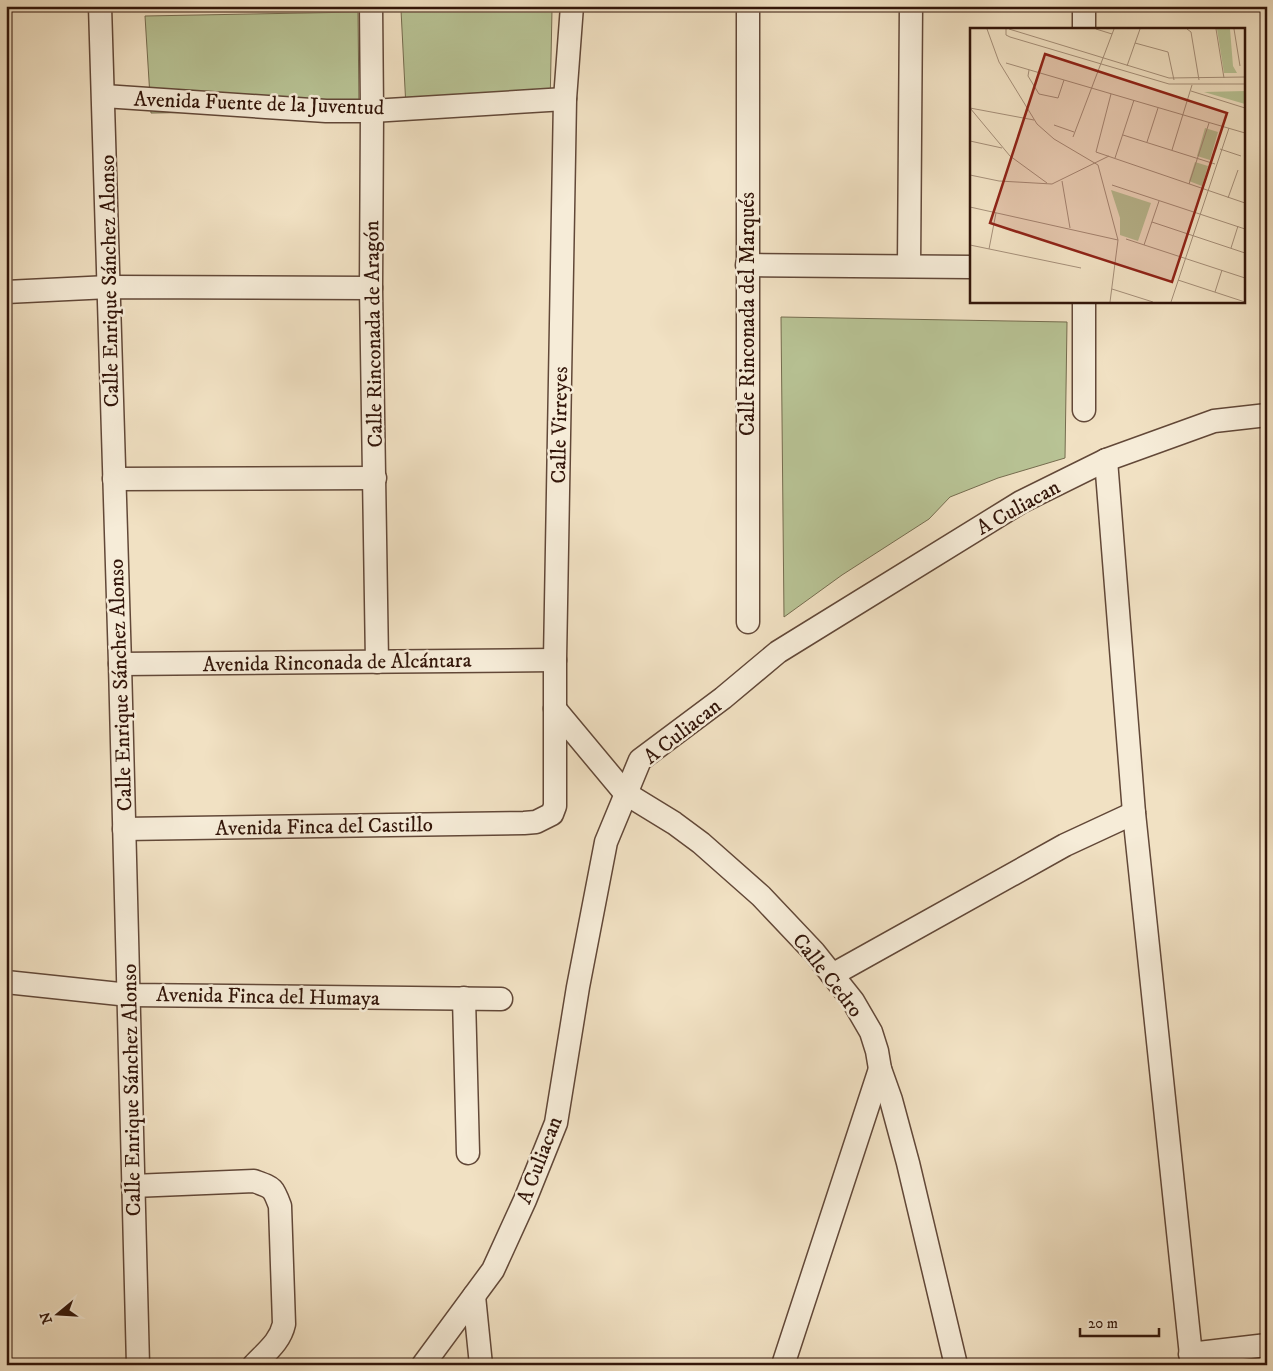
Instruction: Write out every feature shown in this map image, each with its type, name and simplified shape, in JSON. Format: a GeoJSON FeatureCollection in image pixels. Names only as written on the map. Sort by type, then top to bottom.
{"type":"FeatureCollection","features":[{"type":"Feature","properties":{"kind":"street","name":"Calle Enrique Sánchez Alonso"},"geometry":{"type":"LineString","coordinates":[[100,6],[120,664],[138,1365]]}},
{"type":"Feature","properties":{"kind":"street","name":"Calle Rinconada de Aragón"},"geometry":{"type":"LineString","coordinates":[[370,6],[372,111],[371,288],[377,662]]}},
{"type":"Feature","properties":{"kind":"street","name":"Calle Virreyes"},"geometry":{"type":"LineString","coordinates":[[524,823],[544,819],[552,814],[555,806],[555,660],[565,99],[572,6]]}},
{"type":"Feature","properties":{"kind":"street","name":"Calle Rinconada del Marqués"},"geometry":{"type":"LineString","coordinates":[[748,6],[748,622]]}},
{"type":"Feature","properties":{"kind":"street"},"geometry":{"type":"LineString","coordinates":[[909,266],[911,6]]}},
{"type":"Feature","properties":{"kind":"street"},"geometry":{"type":"LineString","coordinates":[[1084,6],[1084,28]]}},
{"type":"Feature","properties":{"kind":"street","name":"Avenida Fuente de la Juventud"},"geometry":{"type":"LineString","coordinates":[[104,96],[316,110],[372,111],[565,99]]}},
{"type":"Feature","properties":{"kind":"street"},"geometry":{"type":"LineString","coordinates":[[747,265],[970,267]]}},
{"type":"Feature","properties":{"kind":"street"},"geometry":{"type":"LineString","coordinates":[[6,292],[109,287],[371,288]]}},
{"type":"Feature","properties":{"kind":"street"},"geometry":{"type":"LineString","coordinates":[[1084,302],[1084,410]]}},
{"type":"Feature","properties":{"kind":"street","name":"A Culiacan"},"geometry":{"type":"LineString","coordinates":[[423,1365],[493,1270],[525,1200],[556,1123],[578,987],[606,842],[640,760],[724,698],[778,652],[1021,502],[1106,460],[1214,422],[1267,415]]}},
{"type":"Feature","properties":{"kind":"street"},"geometry":{"type":"LineString","coordinates":[[1106,460],[1134,813],[1191,1359],[1267,1345]]}},
{"type":"Feature","properties":{"kind":"street"},"geometry":{"type":"LineString","coordinates":[[114,479],[375,478]]}},
{"type":"Feature","properties":{"kind":"street","name":"Avenida Rinconada de Alcántara"},"geometry":{"type":"LineString","coordinates":[[120,664],[555,660]]}},
{"type":"Feature","properties":{"kind":"street","name":"Calle Cedro"},"geometry":{"type":"LineString","coordinates":[[555,709],[625,793],[674,823],[701,843],[761,896],[814,952],[853,1001],[871,1032],[880,1069],[891,1100],[908,1163],[956,1365]]}},
{"type":"Feature","properties":{"kind":"street"},"geometry":{"type":"LineString","coordinates":[[832,975],[1065,845],[1134,813]]}},
{"type":"Feature","properties":{"kind":"street","name":"Avenida Finca del Castillo"},"geometry":{"type":"LineString","coordinates":[[124,830],[524,823]]}},
{"type":"Feature","properties":{"kind":"street","name":"Avenida Finca del Humaya"},"geometry":{"type":"LineString","coordinates":[[6,982],[129,994],[501,999]]}},
{"type":"Feature","properties":{"kind":"street"},"geometry":{"type":"LineString","coordinates":[[464,998],[468,1153]]}},
{"type":"Feature","properties":{"kind":"street"},"geometry":{"type":"LineString","coordinates":[[783,1365],[880,1069]]}},
{"type":"Feature","properties":{"kind":"street"},"geometry":{"type":"LineString","coordinates":[[133,1186],[254,1181],[270,1187],[276,1195],[280,1206],[284,1324],[278,1340],[254,1365]]}},
{"type":"Feature","properties":{"kind":"street"},"geometry":{"type":"LineString","coordinates":[[474,1296],[481,1365]]}},
{"type":"Feature","properties":{"kind":"green space"},"geometry":{"type":"Polygon","coordinates":[[[401,10],[552,10],[550,107],[406,108],[401,10]]]}},
{"type":"Feature","properties":{"kind":"green space"},"geometry":{"type":"Polygon","coordinates":[[[358,12],[359,110],[151,113],[145,16],[358,12]]]}},
{"type":"Feature","properties":{"kind":"green space"},"geometry":{"type":"Polygon","coordinates":[[[781,317],[1067,322],[1065,458],[998,478],[950,497],[929,519],[842,575],[784,617],[781,317]]]}}]}
